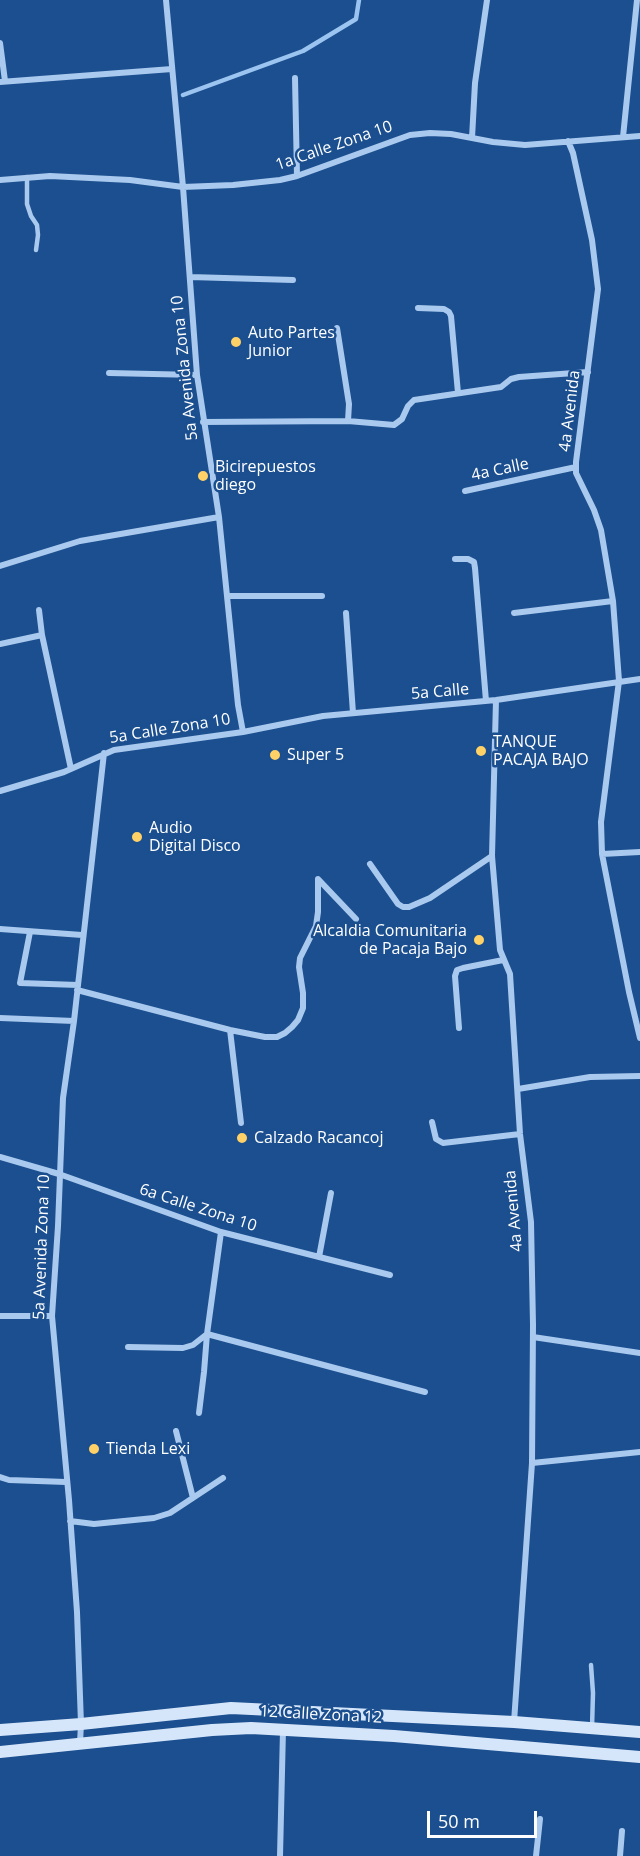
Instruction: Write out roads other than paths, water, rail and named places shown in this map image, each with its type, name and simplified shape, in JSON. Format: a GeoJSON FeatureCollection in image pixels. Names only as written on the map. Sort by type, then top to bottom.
{"type":"FeatureCollection","features":[{"type":"Feature","properties":{"kind":"street","name":"5a Avenida Zona 10"},"geometry":{"type":"LineString","coordinates":[[166,0],[197,375],[219,517],[238,705],[243,732]]}},
{"type":"Feature","properties":{"kind":"street"},"geometry":{"type":"LineString","coordinates":[[472,138],[475,83],[487,0]]}},
{"type":"Feature","properties":{"kind":"street"},"geometry":{"type":"LineString","coordinates":[[623,137],[637,0]]}},
{"type":"Feature","properties":{"kind":"street"},"geometry":{"type":"LineString","coordinates":[[0,43],[2,81],[171,69]]}},
{"type":"Feature","properties":{"kind":"street"},"geometry":{"type":"LineString","coordinates":[[295,78],[297,176]]}},
{"type":"Feature","properties":{"kind":"street","name":"1a Calle Zona 10"},"geometry":{"type":"LineString","coordinates":[[0,180],[27,177],[89,177],[183,187],[260,183],[297,176],[410,135],[430,133],[525,145],[640,136]]}},
{"type":"Feature","properties":{"kind":"street","name":"4a Avenida"},"geometry":{"type":"LineString","coordinates":[[568,141],[573,153],[592,240],[597,283],[596,308],[576,467],[578,479],[594,510],[601,530],[613,601],[619,681],[601,822],[602,854],[640,1038]]}},
{"type":"Feature","properties":{"kind":"street"},"geometry":{"type":"LineString","coordinates":[[190,277],[262,281],[293,280]]}},
{"type":"Feature","properties":{"kind":"street"},"geometry":{"type":"LineString","coordinates":[[418,308],[444,309],[451,316],[458,393]]}},
{"type":"Feature","properties":{"kind":"street"},"geometry":{"type":"LineString","coordinates":[[337,328],[349,404],[348,421]]}},
{"type":"Feature","properties":{"kind":"street"},"geometry":{"type":"LineString","coordinates":[[203,422],[348,421],[394,425],[402,419],[408,406],[414,400],[501,387],[511,379],[519,377],[588,372]]}},
{"type":"Feature","properties":{"kind":"street"},"geometry":{"type":"LineString","coordinates":[[109,373],[197,375]]}},
{"type":"Feature","properties":{"kind":"street","name":"4a Calle"},"geometry":{"type":"LineString","coordinates":[[465,491],[576,467]]}},
{"type":"Feature","properties":{"kind":"street"},"geometry":{"type":"LineString","coordinates":[[0,566],[80,541],[219,517]]}},
{"type":"Feature","properties":{"kind":"street"},"geometry":{"type":"LineString","coordinates":[[455,560],[468,559],[474,562],[486,701]]}},
{"type":"Feature","properties":{"kind":"street"},"geometry":{"type":"LineString","coordinates":[[228,596],[322,596]]}},
{"type":"Feature","properties":{"kind":"street"},"geometry":{"type":"LineString","coordinates":[[514,613],[613,601]]}},
{"type":"Feature","properties":{"kind":"street"},"geometry":{"type":"LineString","coordinates":[[39,610],[42,635],[71,769]]}},
{"type":"Feature","properties":{"kind":"street"},"geometry":{"type":"LineString","coordinates":[[346,613],[353,713]]}},
{"type":"Feature","properties":{"kind":"street"},"geometry":{"type":"LineString","coordinates":[[0,644],[42,635]]}},
{"type":"Feature","properties":{"kind":"street","name":"5a Calle"},"geometry":{"type":"LineString","coordinates":[[243,732],[323,716],[496,700],[640,679]]}},
{"type":"Feature","properties":{"kind":"street","name":"4a Avenida"},"geometry":{"type":"LineString","coordinates":[[496,700],[492,856],[500,950],[510,974],[520,1134],[531,1222],[533,1337],[531,1463],[514,1722]]}},
{"type":"Feature","properties":{"kind":"street","name":"5a Calle Zona 10"},"geometry":{"type":"LineString","coordinates":[[0,791],[64,772],[104,753],[123,748],[243,732]]}},
{"type":"Feature","properties":{"kind":"street","name":"5a Avenida Zona 10"},"geometry":{"type":"LineString","coordinates":[[80,1743],[77,1612],[52,1316],[65,1078],[74,1021],[104,753]]}},
{"type":"Feature","properties":{"kind":"street"},"geometry":{"type":"LineString","coordinates":[[602,854],[640,852]]}},
{"type":"Feature","properties":{"kind":"street"},"geometry":{"type":"LineString","coordinates":[[370,864],[398,904],[409,907],[430,898],[492,856]]}},
{"type":"Feature","properties":{"kind":"street"},"geometry":{"type":"LineString","coordinates":[[30,932],[20,983],[77,988],[230,1030],[277,1037],[285,1034],[298,1020],[303,1002],[300,958],[316,926],[318,879],[356,919]]}},
{"type":"Feature","properties":{"kind":"street"},"geometry":{"type":"LineString","coordinates":[[0,929],[82,935]]}},
{"type":"Feature","properties":{"kind":"street"},"geometry":{"type":"LineString","coordinates":[[459,1028],[455,976],[457,970],[503,960]]}},
{"type":"Feature","properties":{"kind":"street"},"geometry":{"type":"LineString","coordinates":[[0,1018],[74,1021]]}},
{"type":"Feature","properties":{"kind":"street"},"geometry":{"type":"LineString","coordinates":[[230,1030],[241,1123]]}},
{"type":"Feature","properties":{"kind":"street"},"geometry":{"type":"LineString","coordinates":[[518,1089],[590,1077],[640,1076]]}},
{"type":"Feature","properties":{"kind":"street"},"geometry":{"type":"LineString","coordinates":[[432,1122],[436,1139],[442,1143],[520,1134]]}},
{"type":"Feature","properties":{"kind":"street","name":"6a Calle Zona 10"},"geometry":{"type":"LineString","coordinates":[[0,1157],[59,1174],[221,1232],[390,1275]]}},
{"type":"Feature","properties":{"kind":"street"},"geometry":{"type":"LineString","coordinates":[[319,1257],[332,1193]]}},
{"type":"Feature","properties":{"kind":"street"},"geometry":{"type":"LineString","coordinates":[[199,1413],[221,1232]]}},
{"type":"Feature","properties":{"kind":"street"},"geometry":{"type":"LineString","coordinates":[[0,1316],[52,1316]]}},
{"type":"Feature","properties":{"kind":"street"},"geometry":{"type":"LineString","coordinates":[[128,1347],[183,1348],[193,1345],[207,1334]]}},
{"type":"Feature","properties":{"kind":"street"},"geometry":{"type":"LineString","coordinates":[[207,1334],[425,1392]]}},
{"type":"Feature","properties":{"kind":"street"},"geometry":{"type":"LineString","coordinates":[[533,1337],[640,1353]]}},
{"type":"Feature","properties":{"kind":"street"},"geometry":{"type":"LineString","coordinates":[[176,1431],[193,1498]]}},
{"type":"Feature","properties":{"kind":"street"},"geometry":{"type":"LineString","coordinates":[[531,1463],[640,1452]]}},
{"type":"Feature","properties":{"kind":"street"},"geometry":{"type":"LineString","coordinates":[[0,1478],[66,1482]]}},
{"type":"Feature","properties":{"kind":"street"},"geometry":{"type":"LineString","coordinates":[[70,1521],[94,1524],[154,1518],[170,1513],[223,1478]]}},
{"type":"Feature","properties":{"kind":"street","name":"12 Calle Zona 12"},"geometry":{"type":"LineString","coordinates":[[0,1730],[231,1708],[514,1722],[640,1732]]}},
{"type":"Feature","properties":{"kind":"street"},"geometry":{"type":"LineString","coordinates":[[394,1736],[395,1716]]}},
{"type":"Feature","properties":{"kind":"street","name":"12 Calle Zona 12"},"geometry":{"type":"LineString","coordinates":[[0,1752],[250,1728],[394,1736],[640,1757]]}},
{"type":"Feature","properties":{"kind":"street"},"geometry":{"type":"LineString","coordinates":[[280,1856],[283,1729]]}},
{"type":"Feature","properties":{"kind":"street"},"geometry":{"type":"LineString","coordinates":[[536,1856],[540,1819]]}},
{"type":"Feature","properties":{"kind":"street"},"geometry":{"type":"LineString","coordinates":[[620,1856],[622,1831]]}},
{"type":"Feature","properties":{"kind":"lane"},"geometry":{"type":"LineString","coordinates":[[27,177],[27,204],[37,225],[36,250]]}},
{"type":"Feature","properties":{"kind":"lane"},"geometry":{"type":"LineString","coordinates":[[591,1665],[592,1729]]}},
{"type":"Feature","properties":{"kind":"waterway"},"geometry":{"type":"LineString","coordinates":[[183,95],[303,51],[356,19],[359,0]]}},
{"type":"Feature","properties":{"kind":"place","name":"Auto Partes Junior"},"geometry":{"type":"Point","coordinates":[236,342]}},
{"type":"Feature","properties":{"kind":"place","name":"Bicirepuestos diego"},"geometry":{"type":"Point","coordinates":[203,476]}},
{"type":"Feature","properties":{"kind":"place","name":"TANQUE PACAJA BAJO"},"geometry":{"type":"Point","coordinates":[481,751]}},
{"type":"Feature","properties":{"kind":"place","name":"Super 5"},"geometry":{"type":"Point","coordinates":[275,755]}},
{"type":"Feature","properties":{"kind":"place","name":"Audio Digital Disco"},"geometry":{"type":"Point","coordinates":[137,837]}},
{"type":"Feature","properties":{"kind":"place","name":"Alcaldia Comunitaria de Pacaja Bajo"},"geometry":{"type":"Point","coordinates":[479,940]}},
{"type":"Feature","properties":{"kind":"place","name":"Calzado Racancoj"},"geometry":{"type":"Point","coordinates":[242,1138]}},
{"type":"Feature","properties":{"kind":"place","name":"Tienda Lexi"},"geometry":{"type":"Point","coordinates":[94,1449]}}]}
